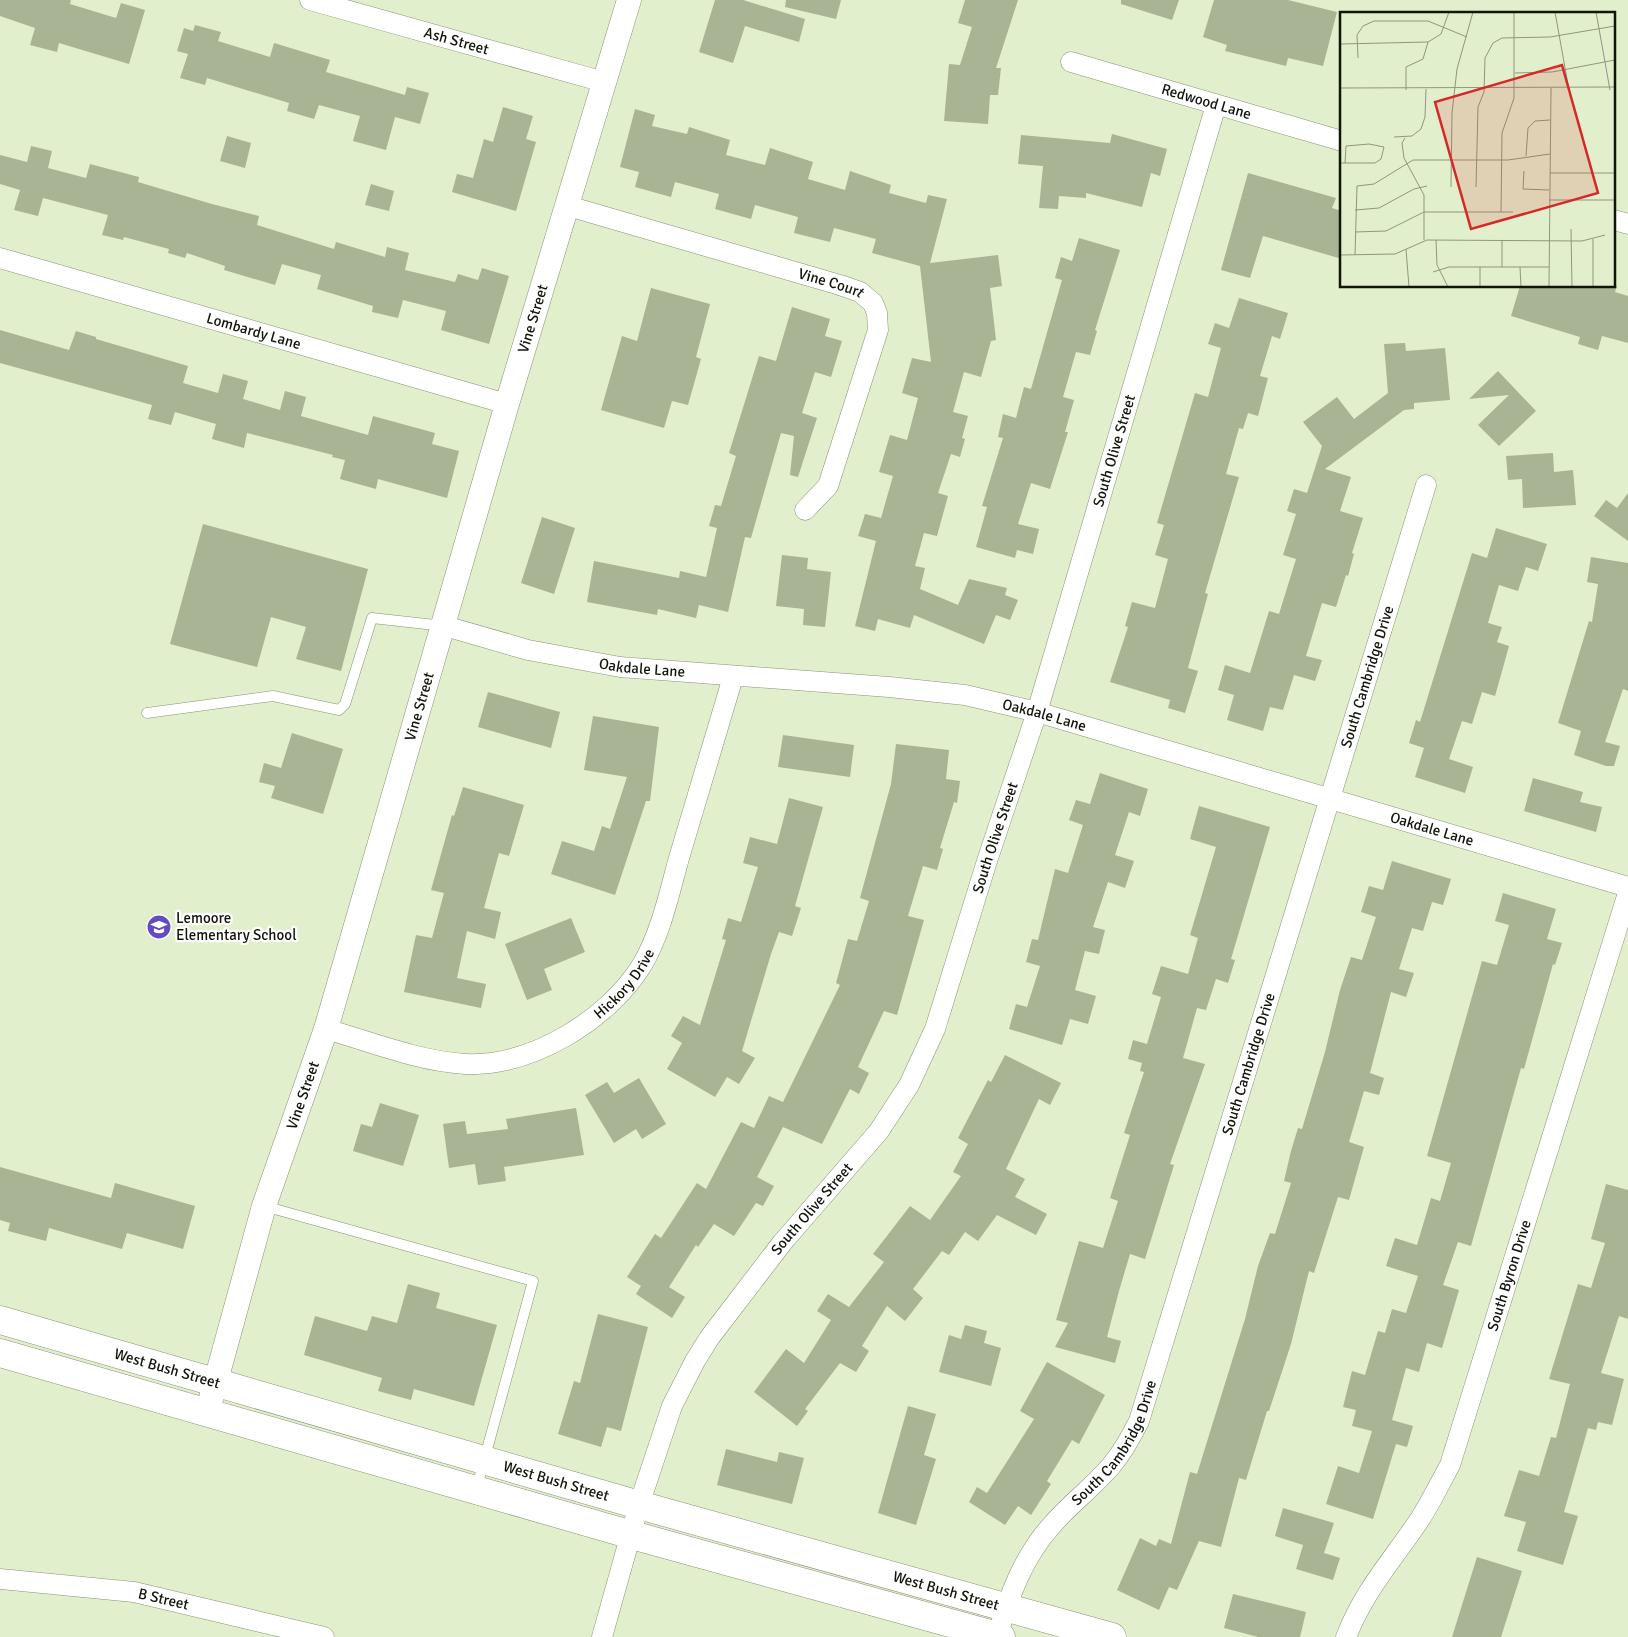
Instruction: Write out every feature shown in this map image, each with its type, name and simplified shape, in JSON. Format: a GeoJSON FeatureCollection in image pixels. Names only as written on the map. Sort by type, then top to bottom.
{"type":"FeatureCollection","features":[{"type":"Feature","properties":{"kind":"main road","name":"West Bush Street"},"geometry":{"type":"LineString","coordinates":[[0,1320],[639,1505],[1112,1637]]}},
{"type":"Feature","properties":{"kind":"main road","name":"West Bush Street"},"geometry":{"type":"LineString","coordinates":[[0,1353],[632,1535],[998,1637]]}},
{"type":"Feature","properties":{"kind":"street","name":"Ash Street"},"geometry":{"type":"LineString","coordinates":[[310,0],[604,82]]}},
{"type":"Feature","properties":{"kind":"street","name":"Vine Street"},"geometry":{"type":"LineString","coordinates":[[207,1413],[264,1206],[326,1029],[445,626],[507,404],[629,0]]}},
{"type":"Feature","properties":{"kind":"street","name":"Redwood Lane"},"geometry":{"type":"LineString","coordinates":[[1071,62],[1340,140]]}},
{"type":"Feature","properties":{"kind":"street","name":"South Olive Street"},"geometry":{"type":"LineString","coordinates":[[602,1637],[639,1505],[672,1406],[705,1345],[782,1243],[879,1131],[909,1085],[935,1029],[987,861],[1037,712],[1216,105]]}},
{"type":"Feature","properties":{"kind":"street","name":"Vine Court"},"geometry":{"type":"LineString","coordinates":[[568,206],[840,285],[860,292],[873,303],[877,313],[878,330],[828,486],[805,510]]}},
{"type":"Feature","properties":{"kind":"street","name":"Lombardy Lane"},"geometry":{"type":"LineString","coordinates":[[0,258],[507,404]]}},
{"type":"Feature","properties":{"kind":"street","name":"South Cambridge Drive"},"geometry":{"type":"LineString","coordinates":[[998,1637],[1017,1578],[1032,1550],[1052,1524],[1111,1467],[1129,1442],[1140,1421],[1426,485]]}},
{"type":"Feature","properties":{"kind":"street","name":"Oakdale Lane"},"geometry":{"type":"LineString","coordinates":[[445,626],[528,650],[620,668],[965,694],[1037,712],[1628,888]]}},
{"type":"Feature","properties":{"kind":"street","name":"Hickory Drive"},"geometry":{"type":"LineString","coordinates":[[326,1029],[416,1056],[465,1064],[502,1060],[532,1052],[583,1027],[613,1002],[642,965],[660,923],[732,677]]}},
{"type":"Feature","properties":{"kind":"street","name":"South Byron Drive"},"geometry":{"type":"LineString","coordinates":[[1346,1637],[1363,1600],[1383,1568],[1420,1520],[1450,1465],[1628,893]]}},
{"type":"Feature","properties":{"kind":"street","name":"B Street"},"geometry":{"type":"LineString","coordinates":[[0,1579],[134,1592],[324,1637]]}},
{"type":"Feature","properties":{"kind":"lane"},"geometry":{"type":"LineString","coordinates":[[147,713],[273,696],[339,710],[344,708],[372,618],[445,626]]}},
{"type":"Feature","properties":{"kind":"lane"},"geometry":{"type":"LineString","coordinates":[[264,1206],[533,1281],[476,1490]]}},
{"type":"Feature","properties":{"kind":"building"},"geometry":{"type":"Polygon","coordinates":[[[0,0],[71,0],[70,4],[116,18],[121,3],[145,10],[129,64],[59,43],[57,52],[30,45],[35,28],[0,16],[0,0]]]}},
{"type":"Feature","properties":{"kind":"building"},"geometry":{"type":"Polygon","coordinates":[[[715,0],[743,0],[805,19],[799,42],[745,26],[733,63],[699,52],[715,0]]]}},
{"type":"Feature","properties":{"kind":"building"},"geometry":{"type":"Polygon","coordinates":[[[786,0],[841,0],[836,19],[785,7],[786,0]]]}},
{"type":"Feature","properties":{"kind":"building"},"geometry":{"type":"Polygon","coordinates":[[[965,0],[1018,0],[996,68],[1001,68],[998,95],[990,95],[988,124],[944,121],[949,64],[960,65],[972,27],[958,23],[965,0]]]}},
{"type":"Feature","properties":{"kind":"building"},"geometry":{"type":"Polygon","coordinates":[[[1121,0],[1179,0],[1172,20],[1121,4],[1121,0]]]}},
{"type":"Feature","properties":{"kind":"building"},"geometry":{"type":"Polygon","coordinates":[[[1214,0],[1288,0],[1337,12],[1323,66],[1288,58],[1286,66],[1225,51],[1227,45],[1203,37],[1214,0]]]}},
{"type":"Feature","properties":{"kind":"building"},"geometry":{"type":"Polygon","coordinates":[[[195,25],[221,32],[218,41],[270,57],[274,43],[330,60],[326,72],[405,95],[407,87],[429,93],[420,124],[395,117],[386,150],[353,141],[360,116],[319,105],[314,119],[287,111],[289,103],[207,78],[205,85],[180,78],[188,54],[177,51],[184,28],[193,31],[195,25]]]}},
{"type":"Feature","properties":{"kind":"building"},"geometry":{"type":"Polygon","coordinates":[[[503,107],[533,116],[526,139],[536,142],[516,211],[452,192],[457,174],[473,178],[484,139],[493,142],[503,107]]]}},
{"type":"Feature","properties":{"kind":"building"},"geometry":{"type":"Polygon","coordinates":[[[635,109],[655,115],[652,126],[687,134],[689,127],[730,140],[726,155],[765,165],[770,148],[813,162],[808,179],[845,190],[850,171],[891,185],[889,193],[926,203],[928,195],[947,199],[930,263],[998,255],[1002,286],[990,288],[996,340],[991,341],[981,377],[964,372],[953,412],[968,416],[962,438],[965,439],[960,457],[951,454],[938,493],[948,496],[937,536],[924,533],[915,566],[925,568],[920,589],[958,605],[969,579],[1007,588],[1005,595],[1018,600],[1010,620],[996,615],[984,644],[914,615],[910,628],[878,619],[875,631],[855,626],[876,541],[858,536],[865,514],[881,518],[893,476],[879,472],[890,435],[907,440],[918,398],[902,393],[912,358],[931,362],[920,266],[872,253],[876,239],[834,228],[830,242],[794,233],[798,217],[755,205],[751,219],[715,209],[719,194],[675,182],[671,197],[635,187],[639,172],[620,167],[635,109]]]}},
{"type":"Feature","properties":{"kind":"building"},"geometry":{"type":"Polygon","coordinates":[[[1112,134],[1167,149],[1160,176],[1151,173],[1142,207],[1086,193],[1086,198],[1059,196],[1058,209],[1039,208],[1043,166],[1018,164],[1021,135],[1110,143],[1112,134]]]}},
{"type":"Feature","properties":{"kind":"building"},"geometry":{"type":"Polygon","coordinates":[[[227,136],[251,143],[245,168],[220,161],[227,136]]]}},
{"type":"Feature","properties":{"kind":"building"},"geometry":{"type":"Polygon","coordinates":[[[31,146],[52,151],[48,168],[86,178],[90,164],[139,177],[138,182],[259,216],[257,225],[334,249],[336,242],[385,257],[387,247],[409,253],[405,270],[455,282],[458,274],[478,280],[482,268],[509,276],[489,344],[441,330],[446,311],[403,300],[398,318],[372,312],[373,306],[317,289],[321,275],[282,264],[275,285],[224,270],[225,266],[187,253],[185,258],[168,253],[169,249],[124,237],[123,240],[102,235],[108,215],[43,198],[38,216],[14,210],[20,190],[0,184],[0,155],[27,162],[31,146]]]}},
{"type":"Feature","properties":{"kind":"building"},"geometry":{"type":"Polygon","coordinates":[[[1248,173],[1336,198],[1332,208],[1340,210],[1340,258],[1263,236],[1250,278],[1221,270],[1248,173]]]}},
{"type":"Feature","properties":{"kind":"building"},"geometry":{"type":"Polygon","coordinates":[[[371,184],[394,191],[389,211],[365,205],[371,184]]]}},
{"type":"Feature","properties":{"kind":"building"},"geometry":{"type":"Polygon","coordinates":[[[1079,238],[1120,250],[1095,330],[1097,331],[1090,355],[1076,352],[1063,397],[1074,400],[1065,432],[1068,432],[1050,489],[1031,483],[1018,524],[1039,529],[1033,554],[1017,550],[1015,558],[976,547],[987,507],[982,506],[1003,438],[998,437],[1003,414],[1016,418],[1024,387],[1031,389],[1062,280],[1055,278],[1061,257],[1072,261],[1079,238]]]}},
{"type":"Feature","properties":{"kind":"building"},"geometry":{"type":"Polygon","coordinates":[[[1617,286],[1615,292],[1628,296],[1628,343],[1602,336],[1598,350],[1578,344],[1580,337],[1511,316],[1519,288],[1616,288],[1617,286]]]}},
{"type":"Feature","properties":{"kind":"building"},"geometry":{"type":"Polygon","coordinates":[[[651,288],[710,304],[696,357],[701,359],[688,405],[672,401],[664,428],[601,410],[622,336],[637,341],[651,288]]]}},
{"type":"Feature","properties":{"kind":"building"},"geometry":{"type":"Polygon","coordinates":[[[1239,298],[1288,313],[1280,339],[1272,336],[1260,376],[1268,378],[1258,416],[1248,413],[1243,429],[1239,428],[1226,474],[1239,477],[1205,593],[1208,594],[1188,668],[1198,671],[1185,713],[1168,708],[1170,700],[1110,682],[1128,627],[1125,626],[1132,602],[1155,608],[1168,559],[1155,555],[1164,525],[1157,523],[1195,393],[1208,397],[1221,348],[1208,344],[1215,323],[1229,328],[1239,298]]]}},
{"type":"Feature","properties":{"kind":"building"},"geometry":{"type":"Polygon","coordinates":[[[792,307],[830,319],[825,336],[842,341],[831,377],[815,372],[802,413],[817,418],[798,477],[790,475],[794,436],[781,433],[751,538],[745,537],[728,612],[699,605],[696,618],[658,609],[657,615],[587,602],[594,561],[679,578],[680,571],[706,577],[717,528],[709,526],[715,505],[721,506],[736,456],[729,453],[759,356],[776,361],[792,307]]]}},
{"type":"Feature","properties":{"kind":"building"},"geometry":{"type":"Polygon","coordinates":[[[0,330],[69,350],[76,331],[96,337],[96,339],[188,366],[183,383],[218,393],[223,374],[248,381],[243,399],[280,410],[285,391],[306,397],[301,416],[368,435],[373,416],[435,433],[432,444],[459,451],[447,498],[378,479],[376,489],[340,479],[345,460],[332,457],[333,455],[247,433],[244,448],[212,439],[216,424],[175,412],[171,425],[148,419],[152,405],[0,363],[0,330]]]}},
{"type":"Feature","properties":{"kind":"building"},"geometry":{"type":"Polygon","coordinates":[[[1405,343],[1406,351],[1445,348],[1450,400],[1414,403],[1414,409],[1404,410],[1325,469],[1351,477],[1340,511],[1363,518],[1352,553],[1354,554],[1348,576],[1346,575],[1336,607],[1322,603],[1306,656],[1322,660],[1315,681],[1294,675],[1283,710],[1270,707],[1263,731],[1227,720],[1234,695],[1218,690],[1225,665],[1250,673],[1269,611],[1279,614],[1296,559],[1283,555],[1296,514],[1287,511],[1294,489],[1307,493],[1322,446],[1303,422],[1337,397],[1354,419],[1388,393],[1384,344],[1405,343]]]}},
{"type":"Feature","properties":{"kind":"building"},"geometry":{"type":"Polygon","coordinates":[[[1498,371],[1536,411],[1499,446],[1478,425],[1509,395],[1469,399],[1498,371]]]}},
{"type":"Feature","properties":{"kind":"building"},"geometry":{"type":"Polygon","coordinates":[[[1553,453],[1554,472],[1573,470],[1576,505],[1523,508],[1522,479],[1508,480],[1506,456],[1553,453]]]}},
{"type":"Feature","properties":{"kind":"building"},"geometry":{"type":"Polygon","coordinates":[[[1628,493],[1628,541],[1594,516],[1606,500],[1617,508],[1628,493]]]}},
{"type":"Feature","properties":{"kind":"building"},"geometry":{"type":"Polygon","coordinates":[[[542,517],[575,528],[554,594],[521,583],[542,517]]]}},
{"type":"Feature","properties":{"kind":"building"},"geometry":{"type":"Polygon","coordinates":[[[203,524],[368,569],[341,671],[296,659],[306,627],[271,617],[257,667],[170,644],[203,524]]]}},
{"type":"Feature","properties":{"kind":"building"},"geometry":{"type":"Polygon","coordinates":[[[1496,528],[1547,544],[1538,571],[1526,567],[1518,591],[1499,585],[1488,623],[1502,627],[1497,642],[1509,646],[1495,696],[1482,692],[1472,724],[1462,721],[1449,759],[1473,767],[1465,793],[1415,777],[1424,748],[1409,743],[1416,720],[1420,722],[1472,553],[1487,558],[1496,528]]]}},
{"type":"Feature","properties":{"kind":"building"},"geometry":{"type":"Polygon","coordinates":[[[782,555],[808,558],[807,569],[831,572],[825,627],[803,625],[804,609],[776,606],[782,555]]]}},
{"type":"Feature","properties":{"kind":"building"},"geometry":{"type":"Polygon","coordinates":[[[1591,557],[1628,563],[1628,691],[1623,689],[1605,742],[1620,746],[1614,766],[1606,766],[1574,755],[1581,731],[1558,723],[1589,621],[1592,622],[1598,584],[1587,582],[1591,557]]]}},
{"type":"Feature","properties":{"kind":"building"},"geometry":{"type":"Polygon","coordinates":[[[488,692],[560,712],[551,748],[478,727],[488,692]]]}},
{"type":"Feature","properties":{"kind":"building"},"geometry":{"type":"Polygon","coordinates":[[[593,716],[659,727],[650,801],[646,801],[615,895],[551,874],[562,841],[594,851],[602,826],[610,829],[627,777],[584,770],[593,716]]]}},
{"type":"Feature","properties":{"kind":"building"},"geometry":{"type":"Polygon","coordinates":[[[292,733],[343,749],[323,814],[271,798],[275,786],[259,782],[264,763],[281,768],[292,733]]]}},
{"type":"Feature","properties":{"kind":"building"},"geometry":{"type":"Polygon","coordinates":[[[783,735],[854,745],[850,777],[778,767],[783,735]]]}},
{"type":"Feature","properties":{"kind":"building"},"geometry":{"type":"Polygon","coordinates":[[[896,744],[949,750],[946,779],[960,781],[957,803],[954,802],[940,848],[943,849],[937,870],[923,866],[908,916],[924,920],[897,1015],[884,1011],[858,1067],[869,1073],[859,1094],[850,1089],[822,1144],[783,1127],[757,1177],[774,1186],[763,1206],[756,1203],[734,1236],[714,1224],[698,1247],[696,1245],[669,1287],[685,1297],[672,1318],[636,1294],[641,1286],[627,1277],[655,1234],[661,1238],[697,1183],[706,1189],[741,1122],[754,1128],[769,1096],[783,1102],[840,985],[836,983],[848,939],[857,941],[869,901],[860,898],[891,784],[896,744]]]}},
{"type":"Feature","properties":{"kind":"building"},"geometry":{"type":"Polygon","coordinates":[[[1100,773],[1148,789],[1140,816],[1129,812],[1115,855],[1134,861],[1125,888],[1108,882],[1093,927],[1105,930],[1099,954],[1085,951],[1075,990],[1096,996],[1088,1024],[1070,1019],[1062,1045],[1009,1029],[1016,1004],[1027,1007],[1040,966],[1026,962],[1032,939],[1038,940],[1055,869],[1068,873],[1083,825],[1069,820],[1076,800],[1090,804],[1100,773]]]}},
{"type":"Feature","properties":{"kind":"building"},"geometry":{"type":"Polygon","coordinates":[[[1533,778],[1583,792],[1580,802],[1602,807],[1596,832],[1524,811],[1533,778]]]}},
{"type":"Feature","properties":{"kind":"building"},"geometry":{"type":"Polygon","coordinates":[[[463,787],[524,805],[509,856],[499,853],[484,908],[501,912],[495,939],[467,931],[457,978],[486,984],[481,1008],[404,992],[416,935],[432,938],[444,893],[431,890],[452,815],[454,816],[463,787]]]}},
{"type":"Feature","properties":{"kind":"building"},"geometry":{"type":"Polygon","coordinates":[[[789,798],[823,807],[795,906],[801,908],[792,936],[779,932],[771,954],[742,1051],[755,1058],[739,1084],[727,1077],[715,1097],[667,1069],[682,1043],[671,1036],[683,1016],[700,1025],[726,940],[722,939],[728,918],[741,922],[758,867],[743,863],[750,837],[777,844],[789,798]]]}},
{"type":"Feature","properties":{"kind":"building"},"geometry":{"type":"Polygon","coordinates":[[[1199,806],[1270,827],[1231,959],[1235,960],[1228,983],[1216,979],[1206,1010],[1197,1008],[1183,1058],[1205,1064],[1170,1164],[1174,1165],[1145,1259],[1130,1254],[1107,1337],[1121,1341],[1115,1363],[1055,1347],[1068,1323],[1056,1320],[1079,1241],[1103,1248],[1118,1201],[1110,1198],[1130,1135],[1124,1133],[1144,1072],[1140,1071],[1142,1063],[1128,1059],[1133,1040],[1147,1044],[1161,997],[1152,994],[1161,966],[1188,974],[1198,938],[1190,935],[1216,847],[1190,839],[1199,806]]]}},
{"type":"Feature","properties":{"kind":"building"},"geometry":{"type":"Polygon","coordinates":[[[1392,861],[1451,879],[1443,905],[1432,902],[1423,931],[1412,928],[1399,969],[1414,973],[1406,997],[1391,992],[1370,1073],[1384,1078],[1379,1095],[1364,1091],[1349,1142],[1364,1147],[1349,1200],[1338,1197],[1314,1273],[1309,1271],[1291,1344],[1269,1411],[1267,1411],[1246,1480],[1239,1478],[1221,1547],[1199,1541],[1177,1590],[1169,1587],[1159,1610],[1117,1590],[1140,1538],[1156,1546],[1159,1539],[1171,1544],[1190,1472],[1197,1474],[1245,1319],[1258,1266],[1270,1233],[1275,1234],[1291,1183],[1284,1181],[1291,1151],[1298,1128],[1302,1129],[1325,1052],[1340,990],[1351,957],[1362,960],[1376,917],[1361,912],[1369,886],[1383,890],[1392,861]]]}},
{"type":"Feature","properties":{"kind":"building"},"geometry":{"type":"Polygon","coordinates":[[[1503,893],[1556,909],[1547,939],[1562,943],[1555,965],[1553,964],[1524,1069],[1521,1068],[1471,1246],[1458,1242],[1443,1285],[1459,1290],[1442,1348],[1427,1343],[1419,1372],[1406,1368],[1392,1420],[1413,1426],[1407,1447],[1396,1444],[1373,1519],[1326,1504],[1338,1466],[1359,1473],[1372,1431],[1352,1426],[1356,1410],[1343,1407],[1352,1371],[1365,1375],[1378,1331],[1385,1333],[1392,1309],[1406,1313],[1418,1276],[1386,1266],[1395,1238],[1417,1245],[1431,1198],[1440,1201],[1451,1163],[1427,1156],[1482,961],[1497,965],[1509,925],[1495,921],[1503,893]]]}},
{"type":"Feature","properties":{"kind":"building"},"geometry":{"type":"Polygon","coordinates":[[[571,918],[585,952],[544,969],[552,990],[527,1000],[505,944],[571,918]]]}},
{"type":"Feature","properties":{"kind":"building"},"geometry":{"type":"Polygon","coordinates":[[[1005,1055],[1061,1083],[1050,1105],[1039,1099],[1006,1169],[1025,1179],[1015,1197],[1047,1214],[1036,1235],[997,1215],[978,1241],[965,1232],[949,1255],[942,1251],[913,1289],[923,1298],[905,1321],[887,1306],[862,1346],[869,1351],[856,1372],[840,1363],[805,1409],[808,1411],[797,1426],[754,1392],[786,1349],[804,1363],[831,1320],[817,1311],[828,1294],[849,1307],[884,1262],[873,1254],[910,1206],[930,1220],[961,1176],[953,1172],[968,1144],[958,1138],[988,1080],[991,1082],[1005,1055]]]}},
{"type":"Feature","properties":{"kind":"building"},"geometry":{"type":"Polygon","coordinates":[[[639,1078],[666,1124],[642,1139],[636,1129],[614,1143],[585,1095],[607,1082],[614,1093],[639,1078]]]}},
{"type":"Feature","properties":{"kind":"building"},"geometry":{"type":"Polygon","coordinates":[[[380,1103],[419,1115],[403,1166],[353,1151],[361,1124],[372,1127],[380,1103]]]}},
{"type":"Feature","properties":{"kind":"building"},"geometry":{"type":"Polygon","coordinates":[[[576,1108],[584,1155],[504,1167],[506,1181],[478,1185],[475,1164],[449,1168],[443,1124],[465,1121],[467,1134],[508,1129],[506,1119],[576,1108]]]}},
{"type":"Feature","properties":{"kind":"building"},"geometry":{"type":"Polygon","coordinates":[[[0,1167],[111,1198],[115,1183],[195,1206],[183,1249],[127,1233],[122,1249],[49,1228],[46,1241],[8,1231],[10,1223],[0,1220],[0,1167]]]}},
{"type":"Feature","properties":{"kind":"building"},"geometry":{"type":"Polygon","coordinates":[[[1606,1184],[1628,1190],[1628,1319],[1619,1316],[1601,1373],[1624,1379],[1612,1425],[1598,1422],[1596,1430],[1588,1428],[1564,1512],[1578,1516],[1563,1565],[1517,1551],[1526,1522],[1504,1516],[1519,1470],[1539,1476],[1551,1437],[1556,1438],[1570,1384],[1549,1379],[1578,1284],[1591,1288],[1605,1243],[1591,1239],[1606,1184]]]}},
{"type":"Feature","properties":{"kind":"building"},"geometry":{"type":"Polygon","coordinates":[[[408,1284],[440,1293],[436,1308],[497,1325],[474,1406],[414,1389],[411,1400],[378,1391],[382,1378],[304,1355],[315,1316],[367,1331],[372,1316],[397,1323],[408,1284]]]}},
{"type":"Feature","properties":{"kind":"building"},"geometry":{"type":"Polygon","coordinates":[[[598,1314],[648,1327],[621,1431],[607,1427],[601,1447],[558,1434],[574,1381],[580,1383],[598,1314]]]}},
{"type":"Feature","properties":{"kind":"building"},"geometry":{"type":"Polygon","coordinates":[[[965,1325],[987,1331],[984,1343],[1001,1348],[991,1386],[939,1372],[949,1335],[961,1339],[965,1325]]]}},
{"type":"Feature","properties":{"kind":"building"},"geometry":{"type":"Polygon","coordinates":[[[1047,1362],[1105,1395],[1079,1444],[1072,1440],[1047,1481],[1051,1484],[1031,1515],[1018,1506],[1005,1525],[969,1502],[977,1487],[987,1493],[1034,1419],[1020,1411],[1047,1362]]]}},
{"type":"Feature","properties":{"kind":"building"},"geometry":{"type":"Polygon","coordinates":[[[908,1406],[936,1414],[924,1455],[936,1459],[916,1525],[878,1513],[908,1406]]]}},
{"type":"Feature","properties":{"kind":"building"},"geometry":{"type":"Polygon","coordinates":[[[726,1449],[777,1462],[779,1452],[804,1458],[792,1504],[717,1485],[726,1449]]]}},
{"type":"Feature","properties":{"kind":"building"},"geometry":{"type":"Polygon","coordinates":[[[1283,1508],[1334,1523],[1324,1553],[1340,1558],[1333,1580],[1296,1569],[1303,1545],[1275,1536],[1283,1508]]]}},
{"type":"Feature","properties":{"kind":"building"},"geometry":{"type":"Polygon","coordinates":[[[1477,1557],[1522,1571],[1501,1637],[1452,1637],[1477,1557]]]}},
{"type":"Feature","properties":{"kind":"building"},"geometry":{"type":"Polygon","coordinates":[[[1233,1594],[1306,1612],[1300,1637],[1258,1637],[1224,1628],[1233,1594]]]}},
{"type":"Feature","properties":{"kind":"place","name":"Lemoore Elementary School"},"geometry":{"type":"Point","coordinates":[159,927]}}]}
